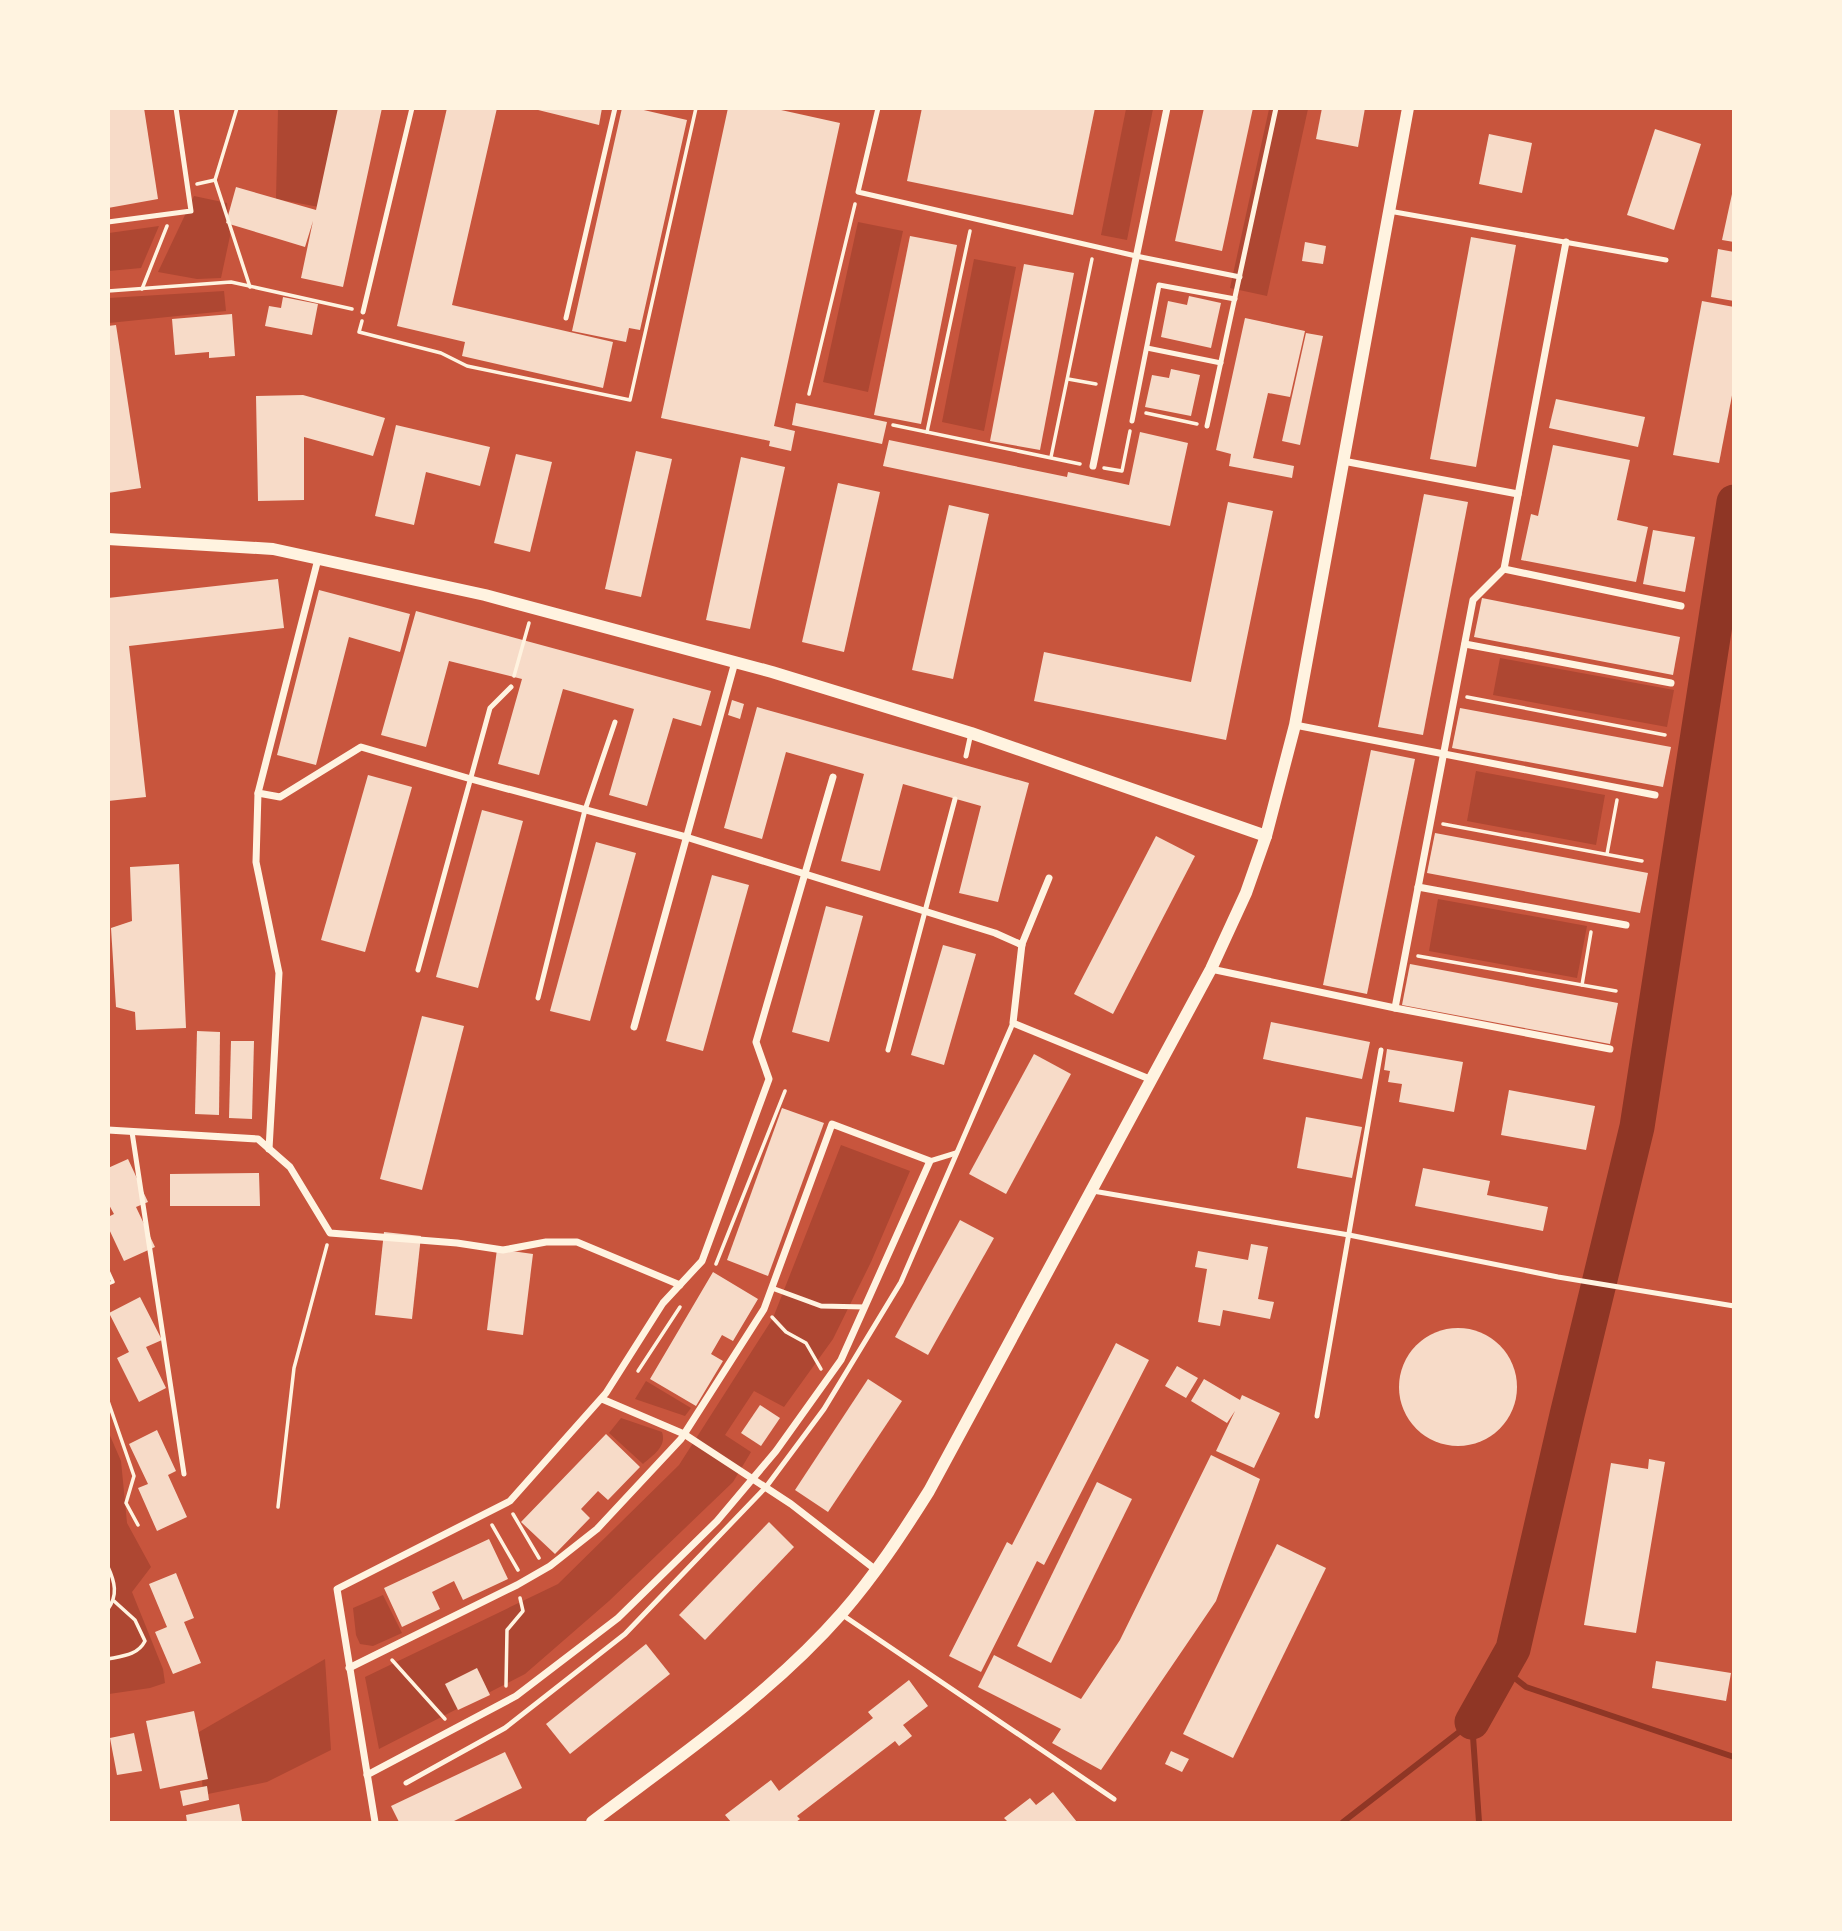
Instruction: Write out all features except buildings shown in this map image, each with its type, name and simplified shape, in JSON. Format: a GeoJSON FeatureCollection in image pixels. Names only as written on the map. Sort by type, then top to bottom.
{"type":"FeatureCollection","features":[{"type":"Feature","properties":{"kind":"street"},"geometry":{"type":"LineString","coordinates":[[1093,466],[1167,108]]}},
{"type":"Feature","properties":{"kind":"street"},"geometry":{"type":"LineString","coordinates":[[592,1822],[749,1703],[841,1614],[876,1570],[929,1492],[1211,969],[1246,893],[1266,836],[1295,725],[1408,108]]}},
{"type":"Feature","properties":{"kind":"street"},"geometry":{"type":"LineString","coordinates":[[1395,1008],[1473,600],[1504,569],[1566,242]]}},
{"type":"Feature","properties":{"kind":"street"},"geometry":{"type":"LineString","coordinates":[[1343,461],[1518,494]]}},
{"type":"Feature","properties":{"kind":"street"},"geometry":{"type":"LineString","coordinates":[[108,539],[273,549],[534,607],[735,662],[971,733],[1266,836]]}},
{"type":"Feature","properties":{"kind":"street"},"geometry":{"type":"LineString","coordinates":[[269,1149],[279,973],[256,862],[258,793],[318,559]]}},
{"type":"Feature","properties":{"kind":"street"},"geometry":{"type":"LineString","coordinates":[[1504,569],[1681,606]]}},
{"type":"Feature","properties":{"kind":"street"},"geometry":{"type":"LineString","coordinates":[[1465,644],[1671,683]]}},
{"type":"Feature","properties":{"kind":"street"},"geometry":{"type":"LineString","coordinates":[[634,1027],[735,662]]}},
{"type":"Feature","properties":{"kind":"street"},"geometry":{"type":"LineString","coordinates":[[1295,725],[1655,795]]}},
{"type":"Feature","properties":{"kind":"street"},"geometry":{"type":"LineString","coordinates":[[258,793],[280,797],[361,747],[686,837],[995,933],[1022,945]]}},
{"type":"Feature","properties":{"kind":"street"},"geometry":{"type":"LineString","coordinates":[[375,1822],[337,1589],[510,1501],[602,1399],[663,1304],[702,1261],[769,1079],[756,1042],[833,777]]}},
{"type":"Feature","properties":{"kind":"street"},"geometry":{"type":"LineString","coordinates":[[1049,878],[1022,945],[1013,1023],[1152,1080]]}},
{"type":"Feature","properties":{"kind":"street"},"geometry":{"type":"LineString","coordinates":[[1418,887],[1626,925]]}},
{"type":"Feature","properties":{"kind":"street"},"geometry":{"type":"LineString","coordinates":[[1211,969],[1610,1049]]}},
{"type":"Feature","properties":{"kind":"street"},"geometry":{"type":"LineString","coordinates":[[349,1668],[517,1586],[545,1569],[597,1529],[684,1434],[764,1309],[832,1125],[930,1161],[841,1360],[776,1451],[717,1521],[618,1618],[516,1696],[367,1775]]}},
{"type":"Feature","properties":{"kind":"street"},"geometry":{"type":"LineString","coordinates":[[108,1130],[258,1139],[290,1167],[330,1233],[457,1243],[503,1250],[547,1242],[577,1242],[680,1285]]}},
{"type":"Feature","properties":{"kind":"street"},"geometry":{"type":"LineString","coordinates":[[602,1399],[684,1434],[791,1504],[876,1570]]}},
{"type":"Feature","properties":{"kind":"lane"},"geometry":{"type":"LineString","coordinates":[[108,222],[191,211],[176,108]]}},
{"type":"Feature","properties":{"kind":"lane"},"geometry":{"type":"LineString","coordinates":[[363,312],[412,108]]}},
{"type":"Feature","properties":{"kind":"lane"},"geometry":{"type":"LineString","coordinates":[[566,318],[615,108]]}},
{"type":"Feature","properties":{"kind":"lane"},"geometry":{"type":"LineString","coordinates":[[878,108],[858,192],[1240,277]]}},
{"type":"Feature","properties":{"kind":"lane"},"geometry":{"type":"LineString","coordinates":[[1207,426],[1276,108]]}},
{"type":"Feature","properties":{"kind":"lane"},"geometry":{"type":"LineString","coordinates":[[1389,211],[1667,260]]}},
{"type":"Feature","properties":{"kind":"lane"},"geometry":{"type":"LineString","coordinates":[[1132,421],[1159,285],[1235,299]]}},
{"type":"Feature","properties":{"kind":"lane"},"geometry":{"type":"LineString","coordinates":[[1146,348],[1220,363]]}},
{"type":"Feature","properties":{"kind":"lane"},"geometry":{"type":"LineString","coordinates":[[418,970],[490,709],[511,687]]}},
{"type":"Feature","properties":{"kind":"lane"},"geometry":{"type":"LineString","coordinates":[[538,998],[585,810],[615,722]]}},
{"type":"Feature","properties":{"kind":"lane"},"geometry":{"type":"LineString","coordinates":[[965,756],[971,733]]}},
{"type":"Feature","properties":{"kind":"lane"},"geometry":{"type":"LineString","coordinates":[[888,1050],[955,799]]}},
{"type":"Feature","properties":{"kind":"lane"},"geometry":{"type":"LineString","coordinates":[[406,1783],[505,1728],[625,1634],[766,1487],[824,1409],[901,1282],[1013,1023]]}},
{"type":"Feature","properties":{"kind":"lane"},"geometry":{"type":"LineString","coordinates":[[1317,1416],[1381,1050]]}},
{"type":"Feature","properties":{"kind":"lane"},"geometry":{"type":"LineString","coordinates":[[132,1132],[184,1474]]}},
{"type":"Feature","properties":{"kind":"lane"},"geometry":{"type":"LineString","coordinates":[[930,1161],[956,1153]]}},
{"type":"Feature","properties":{"kind":"lane"},"geometry":{"type":"LineString","coordinates":[[1093,1191],[1349,1235],[1558,1277],[1734,1306]]}},
{"type":"Feature","properties":{"kind":"lane"},"geometry":{"type":"LineString","coordinates":[[772,1288],[821,1306],[865,1307]]}},
{"type":"Feature","properties":{"kind":"lane"},"geometry":{"type":"LineString","coordinates":[[841,1614],[1114,1799]]}},
{"type":"Feature","properties":{"kind":"path"},"geometry":{"type":"LineString","coordinates":[[237,108],[215,180],[250,287]]}},
{"type":"Feature","properties":{"kind":"path"},"geometry":{"type":"LineString","coordinates":[[188,186],[215,180]]}},
{"type":"Feature","properties":{"kind":"path"},"geometry":{"type":"LineString","coordinates":[[810,394],[858,192]]}},
{"type":"Feature","properties":{"kind":"path"},"geometry":{"type":"LineString","coordinates":[[142,289],[172,214]]}},
{"type":"Feature","properties":{"kind":"path"},"geometry":{"type":"LineString","coordinates":[[927,432],[973,219]]}},
{"type":"Feature","properties":{"kind":"path"},"geometry":{"type":"LineString","coordinates":[[1051,458],[1094,246]]}},
{"type":"Feature","properties":{"kind":"path"},"geometry":{"type":"LineString","coordinates":[[108,291],[231,282],[363,312]]}},
{"type":"Feature","properties":{"kind":"path"},"geometry":{"type":"LineString","coordinates":[[1068,379],[1084,382]]}},
{"type":"Feature","properties":{"kind":"path"},"geometry":{"type":"LineString","coordinates":[[1134,411],[1207,426]]}},
{"type":"Feature","properties":{"kind":"path"},"geometry":{"type":"LineString","coordinates":[[893,425],[1069,462]]}},
{"type":"Feature","properties":{"kind":"path"},"geometry":{"type":"LineString","coordinates":[[1122,471],[1128,440]]}},
{"type":"Feature","properties":{"kind":"path"},"geometry":{"type":"LineString","coordinates":[[511,687],[534,607]]}},
{"type":"Feature","properties":{"kind":"path"},"geometry":{"type":"LineString","coordinates":[[1455,695],[1665,734]]}},
{"type":"Feature","properties":{"kind":"path"},"geometry":{"type":"LineString","coordinates":[[1607,855],[1619,788]]}},
{"type":"Feature","properties":{"kind":"path"},"geometry":{"type":"LineString","coordinates":[[1431,821],[1643,861]]}},
{"type":"Feature","properties":{"kind":"path"},"geometry":{"type":"LineString","coordinates":[[1582,985],[1593,919]]}},
{"type":"Feature","properties":{"kind":"path"},"geometry":{"type":"LineString","coordinates":[[1405,954],[1616,991]]}},
{"type":"Feature","properties":{"kind":"path"},"geometry":{"type":"LineString","coordinates":[[278,1507],[294,1368],[330,1233]]}},
{"type":"Feature","properties":{"kind":"path"},"geometry":{"type":"LineString","coordinates":[[108,1271],[113,1282],[108,1284]]}},
{"type":"Feature","properties":{"kind":"path"},"geometry":{"type":"LineString","coordinates":[[764,1309],[786,1332],[806,1343],[827,1380]]}},
{"type":"Feature","properties":{"kind":"path"},"geometry":{"type":"LineString","coordinates":[[108,1339],[109,1354]]}},
{"type":"Feature","properties":{"kind":"path"},"geometry":{"type":"LineString","coordinates":[[108,1401],[134,1476],[126,1503],[138,1525]]}},
{"type":"Feature","properties":{"kind":"path"},"geometry":{"type":"LineString","coordinates":[[513,1514],[545,1569]]}},
{"type":"Feature","properties":{"kind":"path"},"geometry":{"type":"LineString","coordinates":[[492,1525],[525,1581]]}},
{"type":"Feature","properties":{"kind":"path"},"geometry":{"type":"LineString","coordinates":[[108,1567],[115,1581],[114,1601],[108,1609]]}},
{"type":"Feature","properties":{"kind":"path"},"geometry":{"type":"LineString","coordinates":[[505,1702],[507,1630],[523,1611],[517,1586]]}},
{"type":"Feature","properties":{"kind":"path"},"geometry":{"type":"LineString","coordinates":[[108,1659],[141,1649],[145,1641],[135,1620],[114,1601]]}},
{"type":"Feature","properties":{"kind":"path"},"geometry":{"type":"LineString","coordinates":[[383,1650],[454,1729]]}},
{"type":"Feature","properties":{"kind":"shaded area"},"geometry":{"type":"Polygon","coordinates":[[[278,109],[338,109],[319,207],[276,199],[278,109]]]}},
{"type":"Feature","properties":{"kind":"shaded area"},"geometry":{"type":"Polygon","coordinates":[[[1126,109],[1153,109],[1127,240],[1101,235],[1126,109]]]}},
{"type":"Feature","properties":{"kind":"shaded area"},"geometry":{"type":"Polygon","coordinates":[[[1269,109],[1308,109],[1267,296],[1230,288],[1269,109]]]}},
{"type":"Feature","properties":{"kind":"shaded area"},"geometry":{"type":"Polygon","coordinates":[[[194,196],[227,203],[230,236],[221,278],[197,279],[158,272],[194,196]]]}},
{"type":"Feature","properties":{"kind":"shaded area"},"geometry":{"type":"Polygon","coordinates":[[[858,222],[903,231],[868,392],[823,382],[858,222]]]}},
{"type":"Feature","properties":{"kind":"shaded area"},"geometry":{"type":"Polygon","coordinates":[[[159,226],[141,268],[109,271],[109,233],[159,226]]]}},
{"type":"Feature","properties":{"kind":"shaded area"},"geometry":{"type":"Polygon","coordinates":[[[974,259],[1016,267],[984,431],[942,422],[974,259]]]}},
{"type":"Feature","properties":{"kind":"shaded area"},"geometry":{"type":"Polygon","coordinates":[[[224,291],[226,311],[109,323],[109,298],[224,291]]]}},
{"type":"Feature","properties":{"kind":"shaded area"},"geometry":{"type":"Polygon","coordinates":[[[1500,658],[1674,690],[1667,727],[1493,695],[1500,658]]]}},
{"type":"Feature","properties":{"kind":"shaded area"},"geometry":{"type":"Polygon","coordinates":[[[1476,771],[1605,795],[1596,845],[1467,821],[1476,771]]]}},
{"type":"Feature","properties":{"kind":"shaded area"},"geometry":{"type":"Polygon","coordinates":[[[1438,899],[1587,926],[1577,978],[1429,951],[1438,899]]]}},
{"type":"Feature","properties":{"kind":"shaded area"},"geometry":{"type":"Polygon","coordinates":[[[841,1145],[910,1171],[871,1262],[833,1339],[784,1407],[754,1391],[725,1435],[751,1452],[733,1482],[609,1601],[525,1674],[379,1749],[365,1677],[558,1584],[679,1465],[773,1318],[841,1145]]]}},
{"type":"Feature","properties":{"kind":"shaded area"},"geometry":{"type":"Polygon","coordinates":[[[646,1381],[691,1408],[685,1416],[635,1399],[646,1381]]]}},
{"type":"Feature","properties":{"kind":"shaded area"},"geometry":{"type":"Polygon","coordinates":[[[621,1418],[662,1432],[661,1446],[643,1464],[609,1433],[621,1418]]]}},
{"type":"Feature","properties":{"kind":"shaded area"},"geometry":{"type":"Polygon","coordinates":[[[108,1431],[121,1461],[127,1523],[151,1567],[132,1592],[163,1669],[165,1683],[109,1694],[108,1431]]]}},
{"type":"Feature","properties":{"kind":"shaded area"},"geometry":{"type":"Polygon","coordinates":[[[383,1595],[402,1633],[373,1646],[360,1644],[356,1635],[353,1608],[383,1595]]]}},
{"type":"Feature","properties":{"kind":"shaded area"},"geometry":{"type":"Polygon","coordinates":[[[325,1659],[331,1750],[267,1782],[203,1795],[199,1732],[325,1659]]]}},
{"type":"Feature","properties":{"kind":"waterway"},"geometry":{"type":"LineString","coordinates":[[1472,1722],[1513,1649],[1637,1127],[1734,502]]}},
{"type":"Feature","properties":{"kind":"waterway"},"geometry":{"type":"LineString","coordinates":[[1502,1668],[1526,1687],[1734,1757]]}},
{"type":"Feature","properties":{"kind":"waterway"},"geometry":{"type":"LineString","coordinates":[[1472,1722],[1479,1822]]}},
{"type":"Feature","properties":{"kind":"waterway"},"geometry":{"type":"LineString","coordinates":[[1343,1822],[1472,1722]]}}]}
